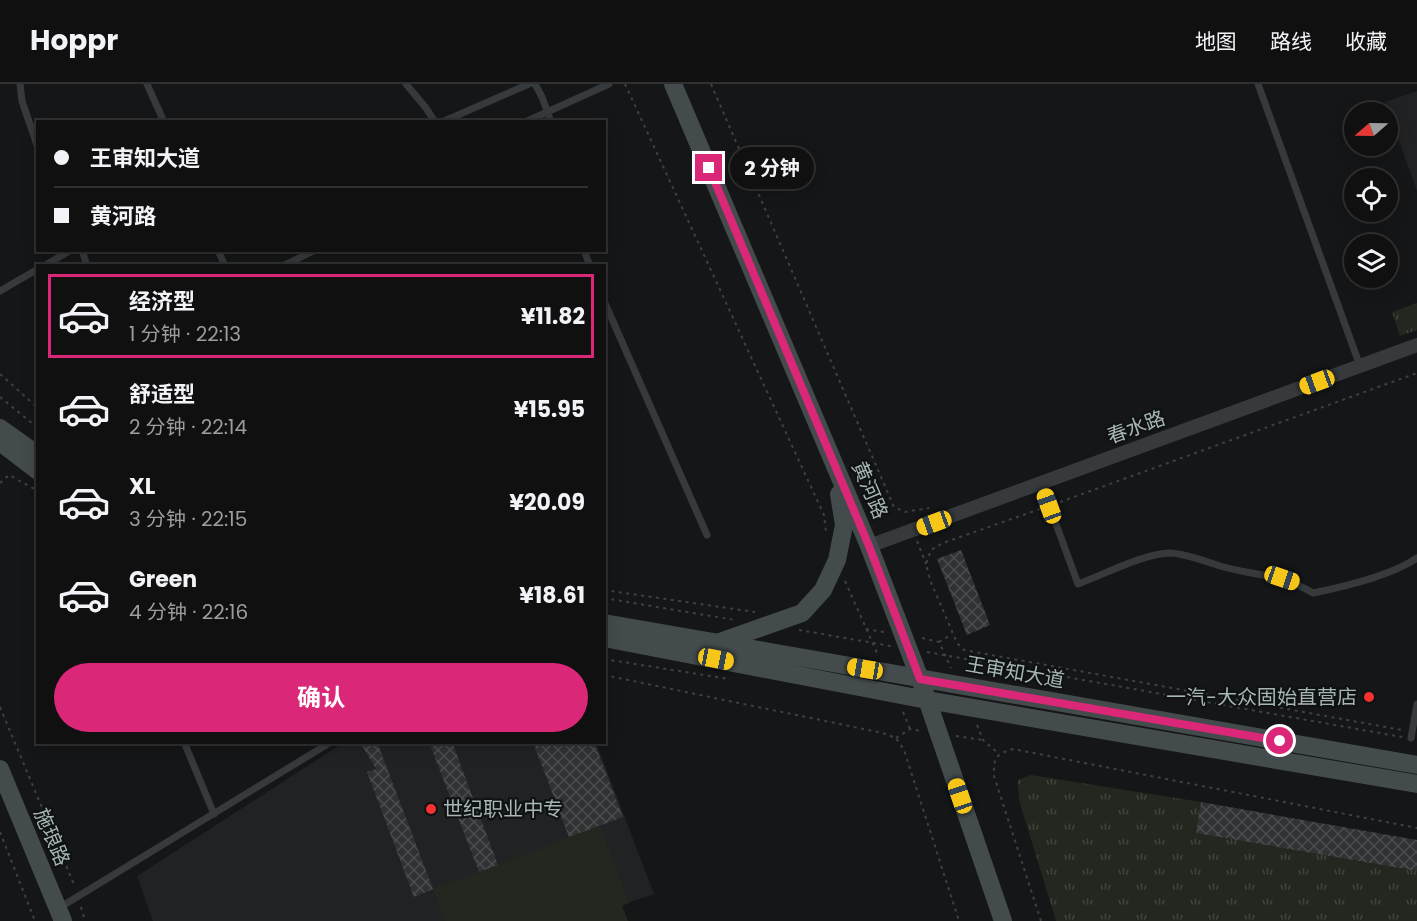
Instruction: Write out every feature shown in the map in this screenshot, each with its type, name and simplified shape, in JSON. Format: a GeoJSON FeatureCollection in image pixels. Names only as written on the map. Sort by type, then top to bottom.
{"type":"FeatureCollection","features":[{"type":"Feature","properties":{"kind":"main road","name":"黄河路"},"geometry":{"type":"LineString","coordinates":[[673,84],[869,546],[920,679],[1003,921]]}},
{"type":"Feature","properties":{"kind":"main road"},"geometry":{"type":"LineString","coordinates":[[0,428],[36,454]]}},
{"type":"Feature","properties":{"kind":"main road"},"geometry":{"type":"LineString","coordinates":[[0,442],[36,470]]}},
{"type":"Feature","properties":{"kind":"main road"},"geometry":{"type":"LineString","coordinates":[[0,456],[36,471]]}},
{"type":"Feature","properties":{"kind":"main road"},"geometry":{"type":"LineString","coordinates":[[716,643],[762,619],[802,613],[823,590],[837,560],[844,525],[834,462]]}},
{"type":"Feature","properties":{"kind":"main road","name":"王审知大道"},"geometry":{"type":"LineString","coordinates":[[606,623],[1417,765]]}},
{"type":"Feature","properties":{"kind":"main road"},"geometry":{"type":"LineString","coordinates":[[606,638],[927,700],[1417,784]]}},
{"type":"Feature","properties":{"kind":"main road","name":"施琅路"},"geometry":{"type":"LineString","coordinates":[[0,770],[58,917]]}},
{"type":"Feature","properties":{"kind":"main road","name":"施琅路"},"geometry":{"type":"LineString","coordinates":[[0,784],[58,917]]}},
{"type":"Feature","properties":{"kind":"street","name":"春水路"},"geometry":{"type":"LineString","coordinates":[[869,546],[1417,345]]}},
{"type":"Feature","properties":{"kind":"lane"},"geometry":{"type":"LineString","coordinates":[[20,84],[22,101],[36,142]]}},
{"type":"Feature","properties":{"kind":"lane"},"geometry":{"type":"LineString","coordinates":[[147,84],[163,120]]}},
{"type":"Feature","properties":{"kind":"lane"},"geometry":{"type":"LineString","coordinates":[[406,84],[434,120]]}},
{"type":"Feature","properties":{"kind":"lane"},"geometry":{"type":"LineString","coordinates":[[447,120],[528,84]]}},
{"type":"Feature","properties":{"kind":"lane"},"geometry":{"type":"LineString","coordinates":[[535,84],[550,120]]}},
{"type":"Feature","properties":{"kind":"lane"},"geometry":{"type":"LineString","coordinates":[[529,120],[609,84]]}},
{"type":"Feature","properties":{"kind":"lane"},"geometry":{"type":"LineString","coordinates":[[1258,84],[1360,366]]}},
{"type":"Feature","properties":{"kind":"lane"},"geometry":{"type":"LineString","coordinates":[[47,264],[67,252]]}},
{"type":"Feature","properties":{"kind":"lane"},"geometry":{"type":"LineString","coordinates":[[287,264],[311,252]]}},
{"type":"Feature","properties":{"kind":"lane"},"geometry":{"type":"LineString","coordinates":[[0,291],[36,270]]}},
{"type":"Feature","properties":{"kind":"lane"},"geometry":{"type":"LineString","coordinates":[[606,306],[707,535]]}},
{"type":"Feature","properties":{"kind":"lane"},"geometry":{"type":"LineString","coordinates":[[1041,483],[1078,584],[1147,558],[1170,553],[1282,578],[1312,593],[1336,588],[1406,565],[1417,558]]}},
{"type":"Feature","properties":{"kind":"lane"},"geometry":{"type":"LineString","coordinates":[[1411,735],[1417,704]]}},
{"type":"Feature","properties":{"kind":"lane"},"geometry":{"type":"LineString","coordinates":[[185,744],[214,814]]}},
{"type":"Feature","properties":{"kind":"lane"},"geometry":{"type":"LineString","coordinates":[[58,917],[78,895],[328,744]]}},
{"type":"Feature","properties":{"kind":"path"},"geometry":{"type":"LineString","coordinates":[[625,84],[824,515],[826,539]]}},
{"type":"Feature","properties":{"kind":"path"},"geometry":{"type":"LineString","coordinates":[[711,84],[894,507],[905,512],[935,507]]}},
{"type":"Feature","properties":{"kind":"path"},"geometry":{"type":"LineString","coordinates":[[1411,735],[964,650],[957,643],[930,580],[926,564],[931,550],[943,543],[1417,373]]}},
{"type":"Feature","properties":{"kind":"path"},"geometry":{"type":"LineString","coordinates":[[0,374],[36,406]]}},
{"type":"Feature","properties":{"kind":"path"},"geometry":{"type":"LineString","coordinates":[[0,397],[36,426]]}},
{"type":"Feature","properties":{"kind":"path"},"geometry":{"type":"LineString","coordinates":[[0,483],[9,475],[36,490]]}},
{"type":"Feature","properties":{"kind":"path"},"geometry":{"type":"LineString","coordinates":[[830,575],[844,579],[887,673]]}},
{"type":"Feature","properties":{"kind":"path"},"geometry":{"type":"LineString","coordinates":[[606,590],[762,619],[873,643],[1411,735]]}},
{"type":"Feature","properties":{"kind":"path"},"geometry":{"type":"LineString","coordinates":[[606,598],[762,619]]}},
{"type":"Feature","properties":{"kind":"path"},"geometry":{"type":"LineString","coordinates":[[939,642],[953,633]]}},
{"type":"Feature","properties":{"kind":"path"},"geometry":{"type":"LineString","coordinates":[[606,675],[896,738],[904,750],[959,921]]}},
{"type":"Feature","properties":{"kind":"path"},"geometry":{"type":"LineString","coordinates":[[895,693],[910,729],[896,738]]}},
{"type":"Feature","properties":{"kind":"path"},"geometry":{"type":"LineString","coordinates":[[0,707],[78,895],[85,921]]}},
{"type":"Feature","properties":{"kind":"path"},"geometry":{"type":"LineString","coordinates":[[983,740],[999,753]]}},
{"type":"Feature","properties":{"kind":"path"},"geometry":{"type":"LineString","coordinates":[[1041,921],[994,776],[994,761],[999,753],[1012,750],[1417,828]]}},
{"type":"Feature","properties":{"kind":"path"},"geometry":{"type":"LineString","coordinates":[[0,832],[35,921]]}},
{"type":"Feature","properties":{"kind":"shaded area"},"geometry":{"type":"Polygon","coordinates":[[[1417,91],[1417,191],[1398,138],[1398,102],[1385,102],[1417,91]]]}},
{"type":"Feature","properties":{"kind":"shaded area","name":"世纪职业中专"},"geometry":{"type":"Polygon","coordinates":[[[341,744],[597,744],[654,894],[622,905],[628,921],[153,921],[137,876],[341,744]]]}},
{"type":"Feature","properties":{"kind":"green space"},"geometry":{"type":"Polygon","coordinates":[[[1417,303],[1417,330],[1400,336],[1392,312],[1417,303]]]}},
{"type":"Feature","properties":{"kind":"green space"},"geometry":{"type":"Polygon","coordinates":[[[1031,775],[1201,802],[1196,833],[1417,871],[1417,921],[1056,921],[1019,800],[1018,780],[1031,775]]]}},
{"type":"Feature","properties":{"kind":"green space"},"geometry":{"type":"Polygon","coordinates":[[[600,826],[629,903],[622,906],[628,921],[445,921],[433,889],[600,826]]]}},
{"type":"Feature","properties":{"kind":"building"},"geometry":{"type":"Polygon","coordinates":[[[961,550],[990,625],[967,635],[937,559],[961,550]]]}},
{"type":"Feature","properties":{"kind":"building"},"geometry":{"type":"Polygon","coordinates":[[[361,744],[378,744],[433,889],[414,897],[367,772],[376,769],[361,744]]]}},
{"type":"Feature","properties":{"kind":"building"},"geometry":{"type":"Polygon","coordinates":[[[430,744],[453,744],[498,865],[479,872],[430,744]]]}},
{"type":"Feature","properties":{"kind":"building"},"geometry":{"type":"Polygon","coordinates":[[[534,744],[595,744],[623,817],[569,837],[534,744]]]}},
{"type":"Feature","properties":{"kind":"building"},"geometry":{"type":"Polygon","coordinates":[[[1201,802],[1417,840],[1417,871],[1196,833],[1201,802]]]}},
{"type":"Feature","properties":{"kind":"place","name":"一汽-大众固始直营店"},"geometry":{"type":"Point","coordinates":[1369,697]}},
{"type":"Feature","properties":{"kind":"place","name":"世纪职业中专"},"geometry":{"type":"Point","coordinates":[431,809]}},
{"type":"Feature","properties":{"kind":"route"},"geometry":{"type":"LineString","coordinates":[[709,168],[869,546],[920,679],[1280,741]]}}]}
